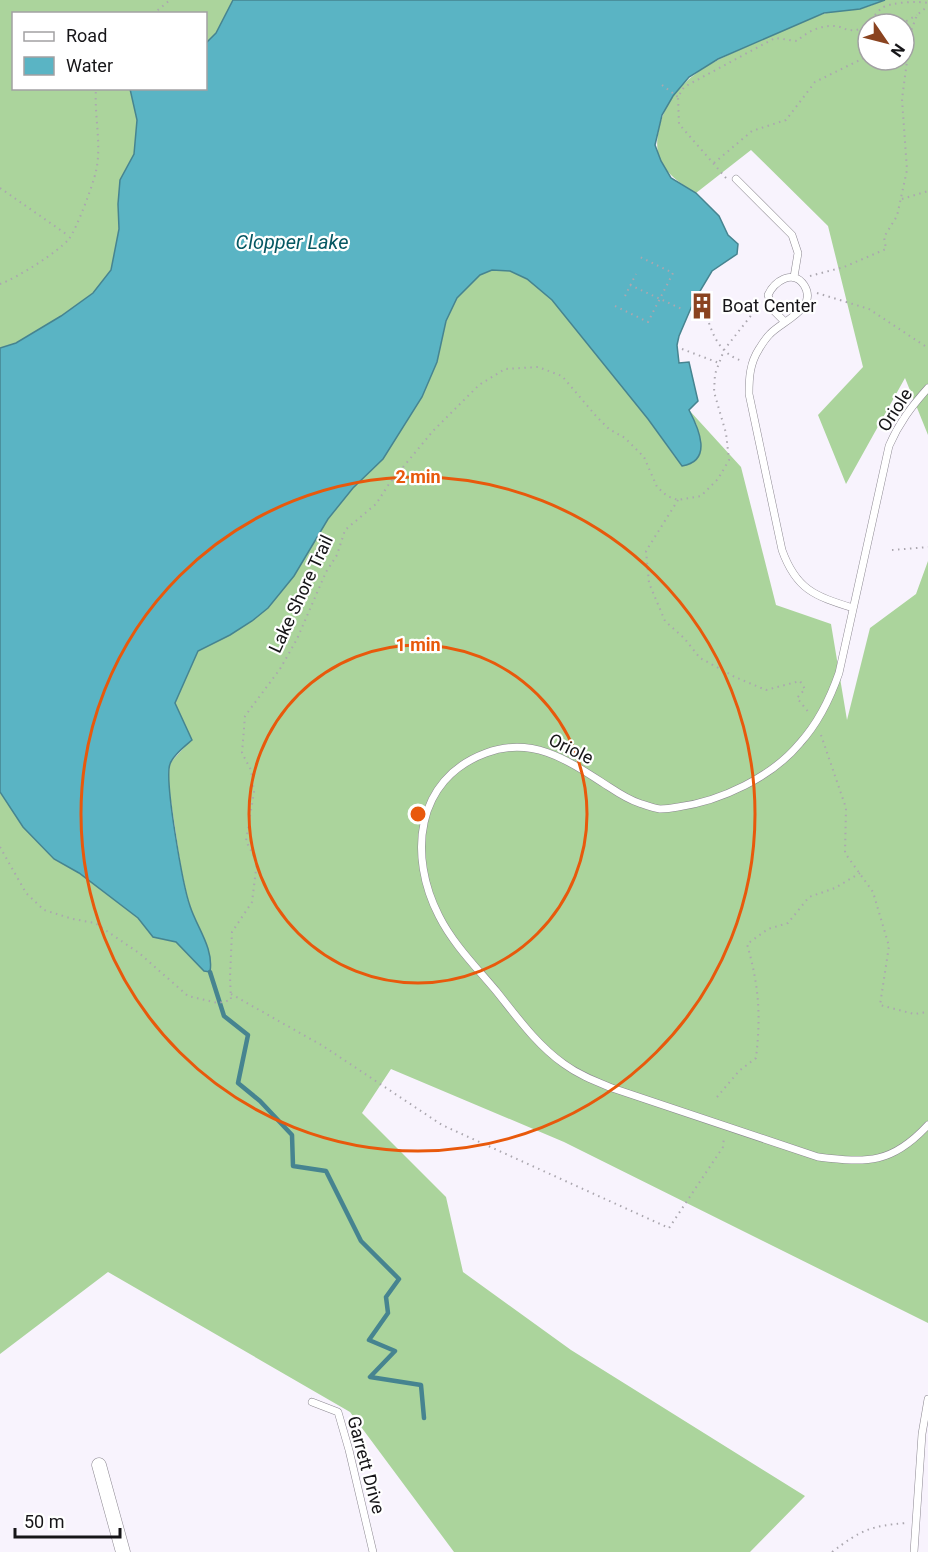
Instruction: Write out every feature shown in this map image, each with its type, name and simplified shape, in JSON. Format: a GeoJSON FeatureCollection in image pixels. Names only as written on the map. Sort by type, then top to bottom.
{"type":"FeatureCollection","features":[{"type":"Feature","properties":{"kind":"street"},"geometry":{"type":"LineString","coordinates":[[99,1465],[123,1552]]}},
{"type":"Feature","properties":{"kind":"lane"},"geometry":{"type":"LineString","coordinates":[[735,179],[792,235],[798,253],[794,276]]}},
{"type":"Feature","properties":{"kind":"lane"},"geometry":{"type":"LineString","coordinates":[[794,276],[802,282],[806,290],[805,305],[799,313],[771,333],[759,349],[749,374],[748,394],[782,550],[788,566],[809,592],[825,600],[853,608]]}},
{"type":"Feature","properties":{"kind":"lane"},"geometry":{"type":"LineString","coordinates":[[785,322],[773,310],[768,295],[772,286],[778,281],[794,276]]}},
{"type":"Feature","properties":{"kind":"lane","name":"Oriole"},"geometry":{"type":"LineString","coordinates":[[928,388],[909,410],[889,446],[839,673],[829,700],[817,722],[799,745],[756,779],[725,795],[697,804],[662,809],[637,802],[559,756],[536,748],[513,747],[488,752],[466,762],[446,780],[432,798],[423,823],[421,845],[423,872],[429,894],[440,918],[536,1040],[562,1063],[582,1076],[818,1157],[853,1161],[876,1160],[896,1152],[914,1140],[928,1125]]}},
{"type":"Feature","properties":{"kind":"lane"},"geometry":{"type":"LineString","coordinates":[[914,1552],[922,1434],[928,1399]]}},
{"type":"Feature","properties":{"kind":"lane","name":"Garrett Drive"},"geometry":{"type":"LineString","coordinates":[[312,1402],[338,1413],[350,1449],[373,1552]]}},
{"type":"Feature","properties":{"kind":"path"},"geometry":{"type":"LineString","coordinates":[[155,12],[170,0]]}},
{"type":"Feature","properties":{"kind":"path"},"geometry":{"type":"LineString","coordinates":[[735,179],[729,182],[679,124],[678,97],[684,87],[775,38],[797,41],[805,33],[823,27],[838,27],[849,31],[862,28],[883,7],[920,2],[928,5],[917,15],[911,31],[902,99],[906,170],[897,216],[884,237],[886,249],[844,267],[809,276],[794,276]]}},
{"type":"Feature","properties":{"kind":"path"},"geometry":{"type":"LineString","coordinates":[[714,163],[752,131],[786,120],[815,82],[856,62]]}},
{"type":"Feature","properties":{"kind":"path"},"geometry":{"type":"LineString","coordinates":[[662,85],[678,97]]}},
{"type":"Feature","properties":{"kind":"path"},"geometry":{"type":"LineString","coordinates":[[0,284],[10,281],[70,237],[96,170],[96,90]]}},
{"type":"Feature","properties":{"kind":"path"},"geometry":{"type":"LineString","coordinates":[[0,188],[70,237]]}},
{"type":"Feature","properties":{"kind":"path"},"geometry":{"type":"LineString","coordinates":[[902,199],[928,191]]}},
{"type":"Feature","properties":{"kind":"path"},"geometry":{"type":"LineString","coordinates":[[615,306],[648,322],[653,313],[673,273],[640,257]]}},
{"type":"Feature","properties":{"kind":"path"},"geometry":{"type":"LineString","coordinates":[[625,296],[636,274]]}},
{"type":"Feature","properties":{"kind":"path"},"geometry":{"type":"LineString","coordinates":[[630,285],[684,310]]}},
{"type":"Feature","properties":{"kind":"path"},"geometry":{"type":"LineString","coordinates":[[806,290],[869,309],[928,348]]}},
{"type":"Feature","properties":{"kind":"path","name":"Lake Shore Trail"},"geometry":{"type":"LineString","coordinates":[[0,847],[26,893],[44,910],[95,923],[139,952],[188,996],[218,1003],[231,1000],[232,932],[252,902],[257,862],[246,841],[254,792],[251,770],[242,753],[245,716],[280,669],[297,639],[326,572],[337,555],[345,530],[376,504],[389,484],[433,431],[479,385],[505,369],[538,367],[562,376],[609,429],[625,438],[644,456],[657,487],[667,496],[678,500],[701,496],[718,479],[729,460],[726,433],[714,392],[715,374],[724,350],[764,298]]}},
{"type":"Feature","properties":{"kind":"path"},"geometry":{"type":"LineString","coordinates":[[709,323],[714,337],[732,358]]}},
{"type":"Feature","properties":{"kind":"path"},"geometry":{"type":"LineString","coordinates":[[682,349],[719,363]]}},
{"type":"Feature","properties":{"kind":"path"},"geometry":{"type":"LineString","coordinates":[[892,550],[928,547]]}},
{"type":"Feature","properties":{"kind":"path"},"geometry":{"type":"LineString","coordinates":[[717,1097],[739,1071],[756,1058],[760,1021],[755,972],[747,944],[768,929],[788,923],[809,897],[835,888],[860,873]]}},
{"type":"Feature","properties":{"kind":"path"},"geometry":{"type":"LineString","coordinates":[[231,994],[323,1046],[442,1125],[669,1228],[723,1147],[724,1125]]}},
{"type":"Feature","properties":{"kind":"path"},"geometry":{"type":"LineString","coordinates":[[832,1552],[851,1537],[875,1526],[915,1522]]}},
{"type":"Feature","properties":{"kind":"green space"},"geometry":{"type":"Polygon","coordinates":[[[0,0],[233,0],[216,33],[207,42],[207,12],[12,12],[12,90],[130,90],[137,120],[134,154],[120,180],[119,229],[111,270],[93,293],[61,316],[16,343],[0,348],[0,0]]]}},
{"type":"Feature","properties":{"kind":"green space"},"geometry":{"type":"Polygon","coordinates":[[[885,0],[928,0],[928,435],[905,378],[846,484],[818,415],[863,367],[828,226],[751,150],[696,193],[678,181],[665,168],[660,160],[657,141],[666,110],[675,94],[701,70],[734,52],[816,16],[869,6],[885,0]]]}},
{"type":"Feature","properties":{"kind":"green space"},"geometry":{"type":"Polygon","coordinates":[[[492,270],[510,271],[527,279],[552,300],[648,419],[675,457],[697,426],[689,410],[741,467],[776,605],[831,624],[847,720],[870,628],[916,594],[928,561],[928,1323],[564,1142],[391,1069],[362,1113],[446,1197],[463,1272],[571,1350],[805,1496],[750,1552],[454,1552],[350,1412],[108,1272],[0,1354],[0,792],[23,827],[54,859],[79,873],[138,918],[153,937],[176,942],[204,971],[207,945],[189,905],[168,781],[170,763],[191,740],[175,703],[198,651],[230,635],[268,608],[294,576],[328,519],[353,488],[383,459],[422,397],[437,362],[446,321],[457,297],[480,275],[492,270]]]}},
{"type":"Feature","properties":{"kind":"water","name":"Clopper Lake"},"geometry":{"type":"Polygon","coordinates":[[[233,0],[885,0],[860,9],[824,13],[718,59],[689,77],[673,96],[662,115],[655,145],[671,178],[696,193],[719,216],[728,235],[738,244],[737,254],[712,271],[694,301],[677,345],[679,363],[689,362],[698,401],[689,410],[701,443],[698,458],[682,466],[648,419],[552,300],[527,279],[510,271],[492,270],[480,275],[457,298],[446,321],[437,362],[422,397],[383,459],[353,488],[328,519],[294,576],[268,608],[252,621],[198,651],[175,703],[192,740],[174,757],[170,764],[169,774],[175,834],[183,878],[190,906],[210,955],[210,972],[204,971],[176,942],[153,937],[138,918],[79,873],[54,859],[23,827],[0,792],[0,348],[16,343],[61,316],[93,293],[111,270],[119,229],[120,180],[134,154],[137,120],[130,90],[207,90],[207,42],[216,33],[233,0]]]}},
{"type":"Feature","properties":{"kind":"waterway"},"geometry":{"type":"LineString","coordinates":[[210,972],[224,1016],[248,1035],[238,1083],[260,1101],[292,1135],[293,1166],[326,1171],[361,1241],[399,1279],[386,1297],[388,1313],[369,1340],[395,1351],[370,1377],[421,1385],[424,1418]]}},
{"type":"Feature","properties":{"kind":"place","name":"Boat Center"},"geometry":{"type":"Point","coordinates":[702,306]}}]}
